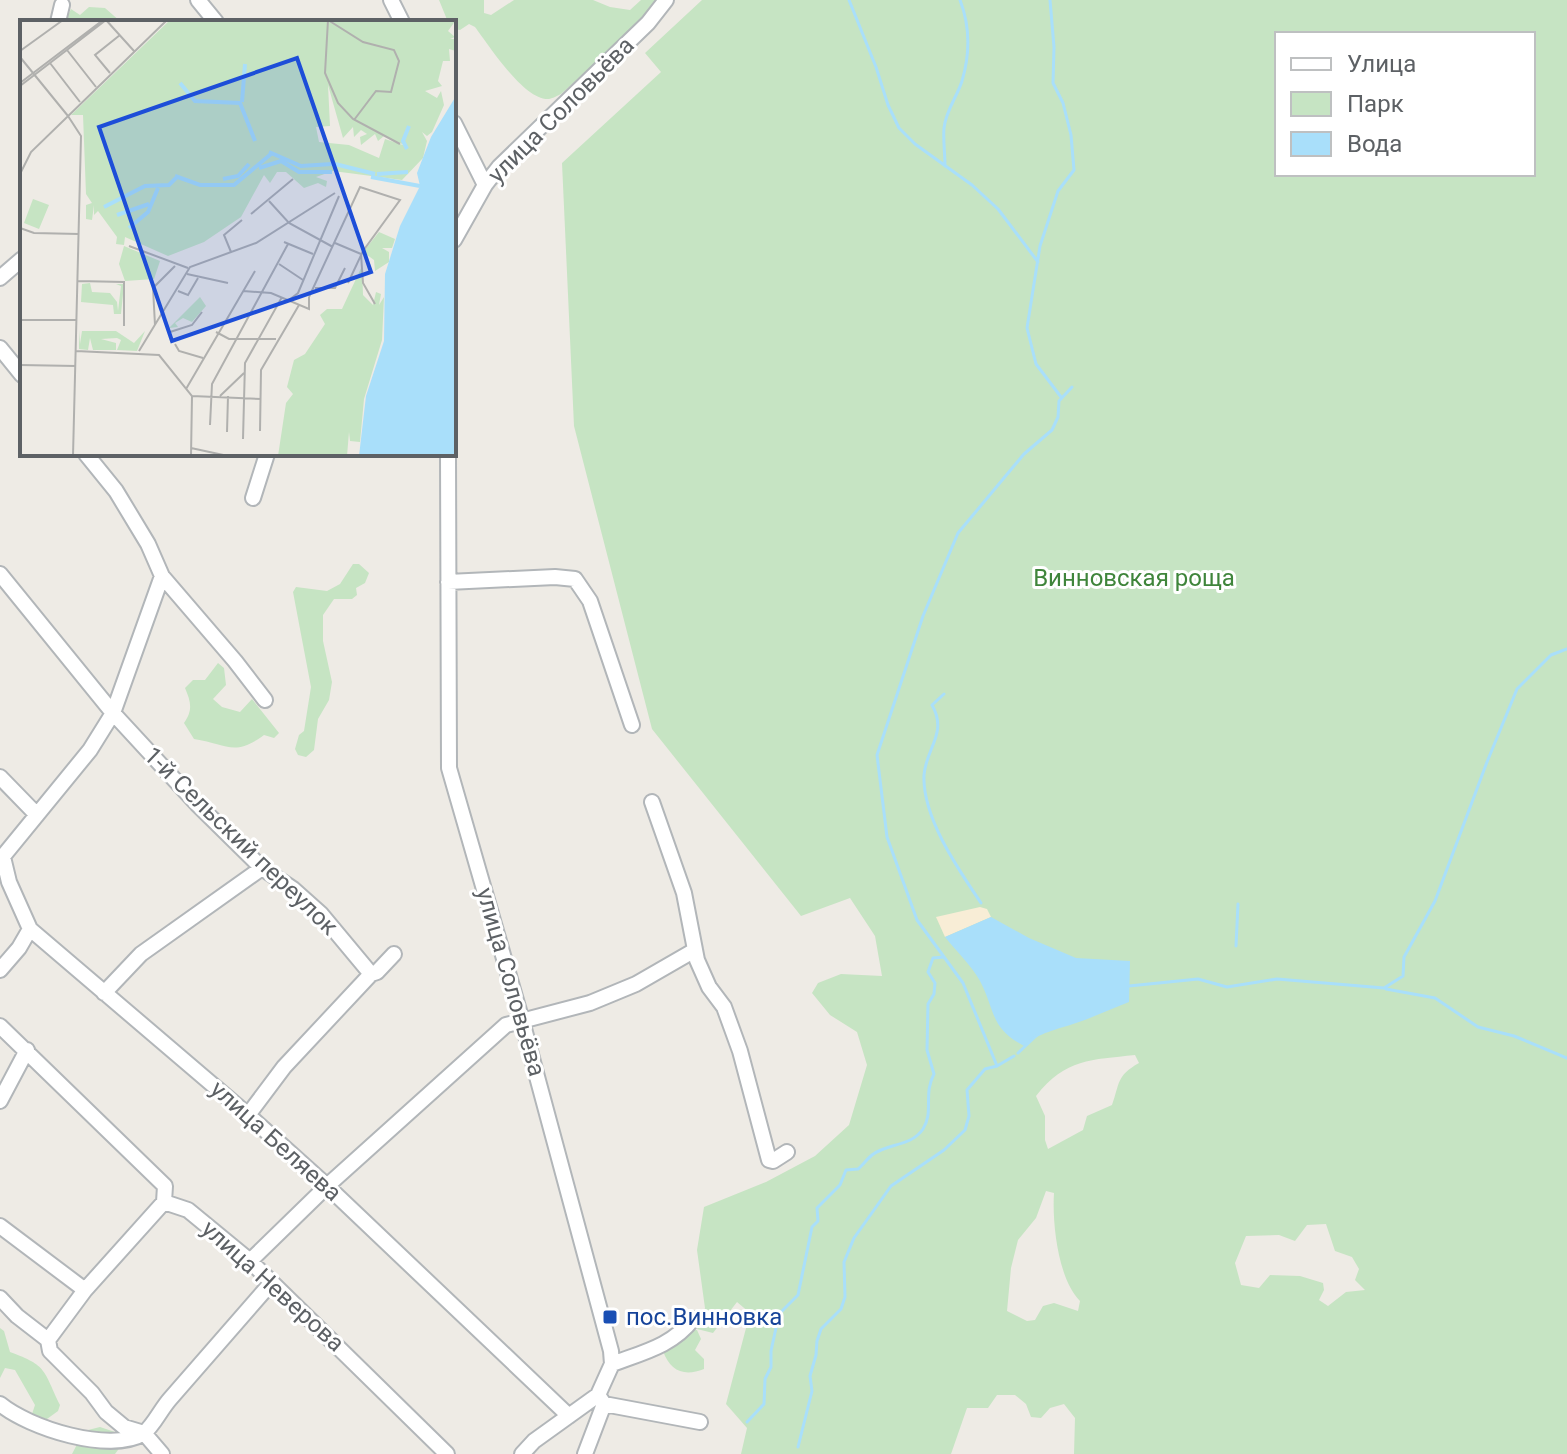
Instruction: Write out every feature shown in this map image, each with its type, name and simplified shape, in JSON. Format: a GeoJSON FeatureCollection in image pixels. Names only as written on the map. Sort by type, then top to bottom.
{"type":"FeatureCollection","features":[{"type":"Feature","properties":{"kind":"street"},"geometry":{"type":"LineString","coordinates":[[198,0],[214,20]]}},
{"type":"Feature","properties":{"kind":"street"},"geometry":{"type":"LineString","coordinates":[[391,0],[401,20]]}},
{"type":"Feature","properties":{"kind":"street","name":"улица Соловьёва"},"geometry":{"type":"LineString","coordinates":[[456,236],[485,185],[499,167],[648,23],[666,0]]}},
{"type":"Feature","properties":{"kind":"street"},"geometry":{"type":"LineString","coordinates":[[58,20],[62,5]]}},
{"type":"Feature","properties":{"kind":"street"},"geometry":{"type":"LineString","coordinates":[[456,127],[485,185]]}},
{"type":"Feature","properties":{"kind":"street"},"geometry":{"type":"LineString","coordinates":[[0,278],[20,261]]}},
{"type":"Feature","properties":{"kind":"street"},"geometry":{"type":"LineString","coordinates":[[0,348],[20,373]]}},
{"type":"Feature","properties":{"kind":"street"},"geometry":{"type":"LineString","coordinates":[[88,456],[116,491],[148,544],[162,576],[265,700]]}},
{"type":"Feature","properties":{"kind":"street"},"geometry":{"type":"LineString","coordinates":[[253,498],[266,456]]}},
{"type":"Feature","properties":{"kind":"street","name":"улица Соловьёва"},"geometry":{"type":"LineString","coordinates":[[448,456],[449,768],[522,1021],[612,1364]]}},
{"type":"Feature","properties":{"kind":"street","name":"1-й Сельский переулок"},"geometry":{"type":"LineString","coordinates":[[0,574],[113,713],[197,804],[262,868],[293,889],[321,914],[371,974]]}},
{"type":"Feature","properties":{"kind":"street"},"geometry":{"type":"LineString","coordinates":[[2,858],[90,750],[113,713],[162,576]]}},
{"type":"Feature","properties":{"kind":"street"},"geometry":{"type":"LineString","coordinates":[[448,582],[555,577],[575,579],[590,601],[632,725]]}},
{"type":"Feature","properties":{"kind":"street"},"geometry":{"type":"LineString","coordinates":[[0,777],[37,815]]}},
{"type":"Feature","properties":{"kind":"street"},"geometry":{"type":"LineString","coordinates":[[652,802],[684,893],[695,950],[709,987],[724,1007],[740,1051],[769,1160],[773,1161],[787,1152]]}},
{"type":"Feature","properties":{"kind":"street","name":"улица Беляева"},"geometry":{"type":"LineString","coordinates":[[2,858],[30,929],[327,1186],[569,1416]]}},
{"type":"Feature","properties":{"kind":"street"},"geometry":{"type":"LineString","coordinates":[[104,993],[141,954],[262,868]]}},
{"type":"Feature","properties":{"kind":"street"},"geometry":{"type":"LineString","coordinates":[[0,970],[30,929]]}},
{"type":"Feature","properties":{"kind":"street"},"geometry":{"type":"LineString","coordinates":[[250,1261],[327,1186],[506,1025],[601,998],[657,973],[695,950]]}},
{"type":"Feature","properties":{"kind":"street"},"geometry":{"type":"LineString","coordinates":[[248,1115],[284,1067],[371,974],[377,972],[394,954]]}},
{"type":"Feature","properties":{"kind":"street"},"geometry":{"type":"LineString","coordinates":[[0,1026],[165,1186],[164,1202],[85,1290],[48,1340]]}},
{"type":"Feature","properties":{"kind":"street"},"geometry":{"type":"LineString","coordinates":[[0,1101],[27,1050]]}},
{"type":"Feature","properties":{"kind":"street","name":"улица Неверова"},"geometry":{"type":"LineString","coordinates":[[164,1202],[188,1210],[250,1261],[447,1454]]}},
{"type":"Feature","properties":{"kind":"street"},"geometry":{"type":"LineString","coordinates":[[0,1226],[85,1290]]}},
{"type":"Feature","properties":{"kind":"street"},"geometry":{"type":"LineString","coordinates":[[0,1404],[53,1432],[107,1446],[124,1443],[144,1433],[272,1282]]}},
{"type":"Feature","properties":{"kind":"street"},"geometry":{"type":"LineString","coordinates":[[0,1298],[48,1340],[50,1351],[92,1393],[106,1412],[124,1427],[144,1433],[162,1454]]}},
{"type":"Feature","properties":{"kind":"street"},"geometry":{"type":"LineString","coordinates":[[585,1454],[612,1364],[660,1346],[681,1334],[693,1319]]}},
{"type":"Feature","properties":{"kind":"street"},"geometry":{"type":"LineString","coordinates":[[522,1454],[534,1441],[569,1416],[601,1399],[700,1422]]}},
{"type":"Feature","properties":{"kind":"green space"},"geometry":{"type":"Polygon","coordinates":[[[439,0],[484,0],[484,13],[491,15],[514,0],[593,0],[630,10],[641,0],[661,0],[639,25],[561,94],[549,99],[539,97],[518,82],[475,27],[469,24],[456,29],[456,20],[447,20],[439,0]]]}},
{"type":"Feature","properties":{"kind":"green space","name":"Винновская роща"},"geometry":{"type":"Polygon","coordinates":[[[702,0],[1567,0],[1567,1454],[1074,1454],[1075,1418],[1064,1404],[1050,1408],[1041,1418],[1031,1417],[1026,1404],[1015,1395],[997,1395],[988,1408],[967,1408],[951,1454],[741,1454],[747,1428],[726,1404],[750,1313],[737,1302],[713,1333],[697,1329],[705,1308],[697,1250],[704,1207],[766,1182],[815,1156],[849,1125],[867,1065],[857,1032],[830,1015],[812,993],[818,983],[841,974],[882,976],[875,936],[850,898],[801,916],[652,729],[574,426],[562,163],[661,72],[645,53],[702,0]],[[1135,1055],[1080,1063],[1058,1074],[1047,1084],[1036,1096],[1045,1116],[1048,1149],[1083,1130],[1087,1116],[1112,1105],[1122,1076],[1139,1063],[1135,1055]],[[1046,1191],[1036,1218],[1018,1240],[1011,1268],[1007,1311],[1027,1321],[1035,1320],[1043,1306],[1054,1303],[1078,1311],[1080,1301],[1066,1279],[1062,1265],[1054,1219],[1054,1193],[1046,1191]],[[1326,1224],[1307,1225],[1295,1241],[1279,1235],[1246,1236],[1235,1263],[1241,1285],[1259,1288],[1270,1275],[1300,1276],[1323,1283],[1324,1290],[1319,1300],[1328,1306],[1346,1292],[1365,1290],[1355,1280],[1359,1269],[1352,1257],[1335,1251],[1326,1224]]]}},
{"type":"Feature","properties":{"kind":"green space"},"geometry":{"type":"Polygon","coordinates":[[[89,7],[105,8],[119,20],[66,20],[71,9],[80,15],[89,7]]]}},
{"type":"Feature","properties":{"kind":"green space"},"geometry":{"type":"Polygon","coordinates":[[[353,564],[359,564],[369,573],[365,583],[356,588],[357,595],[352,599],[334,599],[323,615],[323,641],[332,682],[329,700],[318,719],[314,750],[306,757],[298,755],[295,749],[299,735],[304,731],[311,687],[293,592],[296,587],[327,591],[340,584],[353,564]]]}},
{"type":"Feature","properties":{"kind":"green space"},"geometry":{"type":"Polygon","coordinates":[[[218,663],[224,668],[226,685],[213,699],[222,707],[240,712],[252,699],[279,733],[274,738],[264,735],[237,747],[194,739],[184,723],[190,706],[185,688],[193,680],[205,680],[218,663]]]}},
{"type":"Feature","properties":{"kind":"green space"},"geometry":{"type":"Polygon","coordinates":[[[0,1328],[4,1331],[10,1352],[31,1361],[47,1377],[60,1405],[58,1411],[47,1419],[32,1414],[35,1405],[15,1370],[5,1368],[0,1378],[0,1328]]]}},
{"type":"Feature","properties":{"kind":"green space"},"geometry":{"type":"Polygon","coordinates":[[[694,1330],[701,1339],[695,1350],[704,1359],[704,1369],[684,1372],[674,1368],[663,1351],[694,1330]]]}},
{"type":"Feature","properties":{"kind":"green space"},"geometry":{"type":"Polygon","coordinates":[[[100,1427],[121,1434],[121,1446],[115,1454],[72,1454],[84,1431],[100,1427]]]}},
{"type":"Feature","properties":{"kind":"sand"},"geometry":{"type":"Polygon","coordinates":[[[980,907],[987,909],[991,917],[945,937],[936,917],[980,907]]]}},
{"type":"Feature","properties":{"kind":"water"},"geometry":{"type":"Polygon","coordinates":[[[991,917],[1029,938],[1076,958],[1130,961],[1129,1002],[1042,1034],[1024,1046],[999,1026],[976,975],[945,937],[991,917]]]}},
{"type":"Feature","properties":{"kind":"waterway"},"geometry":{"type":"LineString","coordinates":[[849,0],[899,128],[998,209],[1038,262]]}},
{"type":"Feature","properties":{"kind":"waterway"},"geometry":{"type":"LineString","coordinates":[[945,166],[945,121],[962,81],[968,50],[966,20],[960,0]]}},
{"type":"Feature","properties":{"kind":"waterway"},"geometry":{"type":"LineString","coordinates":[[1050,0],[1053,83],[1063,103],[1071,135],[1074,170],[1058,191],[1040,246],[1027,328],[1036,364],[1061,397]]}},
{"type":"Feature","properties":{"kind":"waterway"},"geometry":{"type":"LineString","coordinates":[[997,1066],[963,983],[917,920],[887,837],[877,755],[923,616],[958,533],[1024,454],[1052,430],[1058,417],[1059,401],[1072,387]]}},
{"type":"Feature","properties":{"kind":"waterway"},"geometry":{"type":"LineString","coordinates":[[1129,986],[1198,979],[1227,987],[1277,979],[1384,988],[1403,976],[1404,957],[1435,901],[1517,689],[1551,655],[1567,649]]}},
{"type":"Feature","properties":{"kind":"waterway"},"geometry":{"type":"LineString","coordinates":[[944,694],[932,705],[938,724],[924,775],[925,791],[943,842],[981,903]]}},
{"type":"Feature","properties":{"kind":"waterway"},"geometry":{"type":"LineString","coordinates":[[1236,946],[1238,904]]}},
{"type":"Feature","properties":{"kind":"waterway"},"geometry":{"type":"LineString","coordinates":[[747,1422],[764,1404],[765,1379],[771,1367],[779,1314],[798,1295],[812,1227],[818,1221],[817,1208],[840,1185],[846,1170],[858,1169],[878,1151],[912,1139],[926,1123],[929,1089],[934,1074],[927,1050],[928,1004],[934,994],[935,983],[928,972],[933,958],[944,957]]}},
{"type":"Feature","properties":{"kind":"waterway"},"geometry":{"type":"LineString","coordinates":[[1386,989],[1435,998],[1478,1027],[1514,1036],[1567,1058]]}},
{"type":"Feature","properties":{"kind":"waterway"},"geometry":{"type":"LineString","coordinates":[[1018,1053],[1037,1035]]}},
{"type":"Feature","properties":{"kind":"waterway"},"geometry":{"type":"LineString","coordinates":[[798,1447],[812,1391],[810,1376],[817,1341],[821,1329],[841,1309],[845,1297],[844,1262],[854,1238],[891,1186],[944,1150],[965,1130],[969,1116],[967,1090],[985,1069],[1014,1056]]}},
{"type":"Feature","properties":{"kind":"place","name":"пос.Винновка"},"geometry":{"type":"Point","coordinates":[610,1317]}}]}
